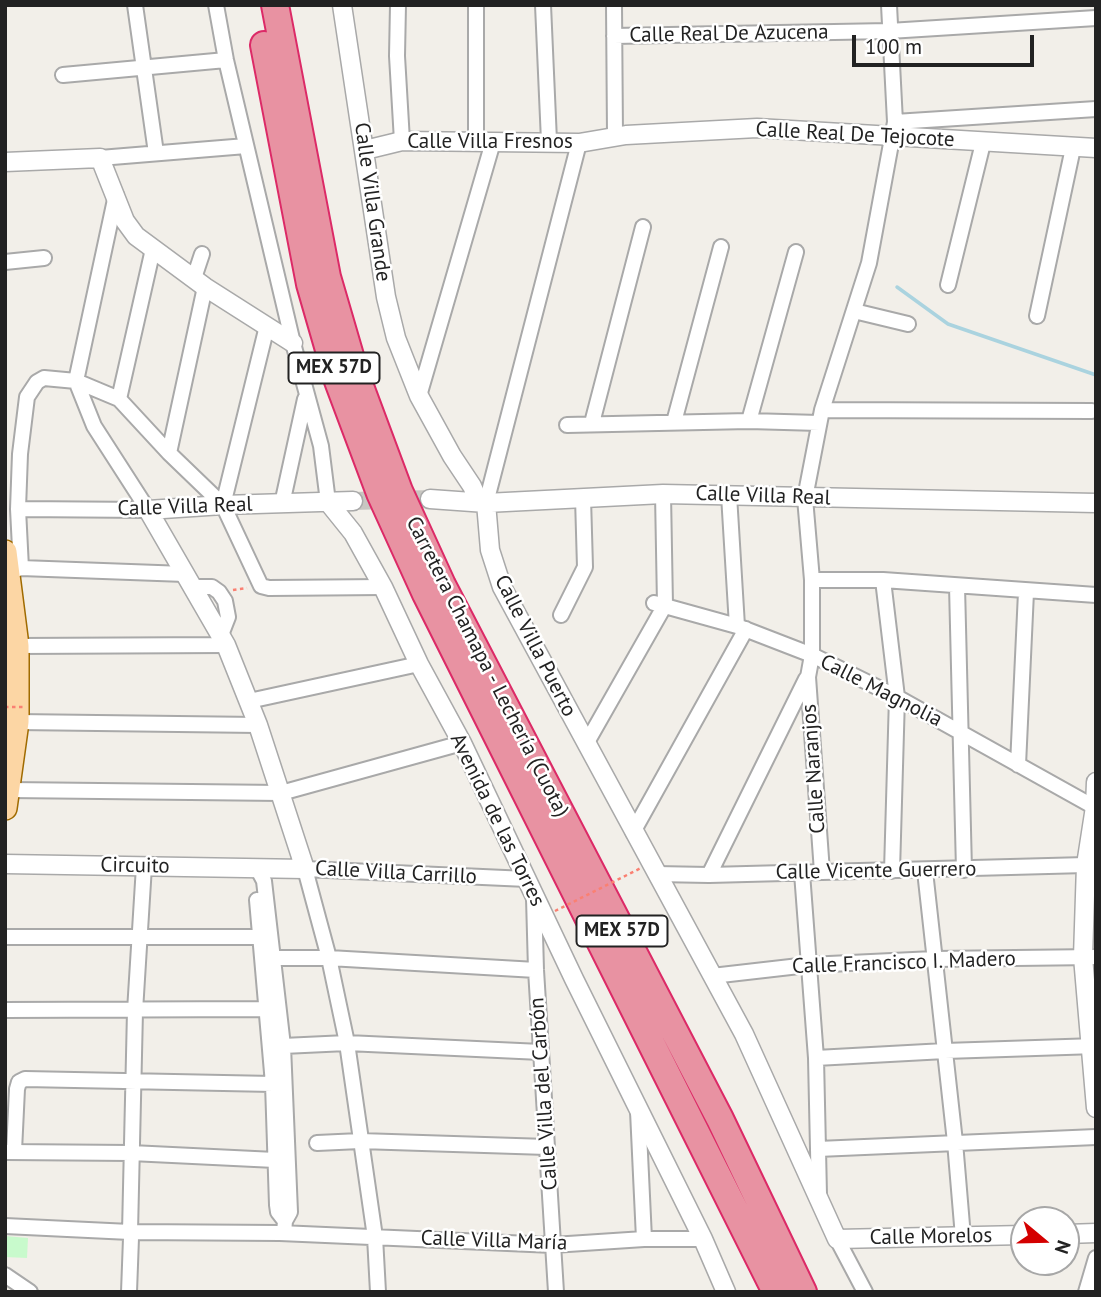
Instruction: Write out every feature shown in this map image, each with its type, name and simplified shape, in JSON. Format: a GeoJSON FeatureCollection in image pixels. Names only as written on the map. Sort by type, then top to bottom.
{"type":"FeatureCollection","features":[{"type":"Feature","properties":{"kind":"highway","name":"Carretera Chamapa - Lechería (Cuota)"},"geometry":{"type":"LineString","coordinates":[[257,5],[310,284],[338,381],[380,493],[426,594],[776,1292]]}},
{"type":"Feature","properties":{"kind":"highway","name":"Carretera Chamapa - Lechería (Cuota)"},"geometry":{"type":"LineString","coordinates":[[275,5],[327,277],[355,373],[399,491],[442,585],[720,1119],[803,1292]]}},
{"type":"Feature","properties":{"kind":"main road"},"geometry":{"type":"LineString","coordinates":[[7,799],[16,712],[17,646],[11,564]]}},
{"type":"Feature","properties":{"kind":"street"},"geometry":{"type":"LineString","coordinates":[[135,5],[156,153]]}},
{"type":"Feature","properties":{"kind":"street"},"geometry":{"type":"LineString","coordinates":[[216,5],[246,146],[306,396],[321,446],[328,502]]}},
{"type":"Feature","properties":{"kind":"street","name":"Calle Villa Grande"},"geometry":{"type":"LineString","coordinates":[[342,5],[386,297],[396,338],[419,396],[482,503]]}},
{"type":"Feature","properties":{"kind":"street"},"geometry":{"type":"LineString","coordinates":[[398,5],[397,56],[402,141]]}},
{"type":"Feature","properties":{"kind":"street"},"geometry":{"type":"LineString","coordinates":[[419,396],[485,141],[476,5]]}},
{"type":"Feature","properties":{"kind":"street"},"geometry":{"type":"LineString","coordinates":[[543,5],[549,141]]}},
{"type":"Feature","properties":{"kind":"street"},"geometry":{"type":"LineString","coordinates":[[614,5],[615,135]]}},
{"type":"Feature","properties":{"kind":"street","name":"Calle Naranjos"},"geometry":{"type":"LineString","coordinates":[[822,873],[808,677],[812,654],[812,580],[805,498],[821,416],[869,263],[894,128],[888,5]]}},
{"type":"Feature","properties":{"kind":"street","name":"Calle Real De Azucena"},"geometry":{"type":"LineString","coordinates":[[614,36],[890,31],[1096,18]]}},
{"type":"Feature","properties":{"kind":"street"},"geometry":{"type":"LineString","coordinates":[[63,75],[226,60]]}},
{"type":"Feature","properties":{"kind":"street"},"geometry":{"type":"LineString","coordinates":[[894,128],[1096,109]]}},
{"type":"Feature","properties":{"kind":"street","name":"Calle Real De Tejocote"},"geometry":{"type":"LineString","coordinates":[[615,135],[757,128],[894,128],[982,143],[1096,148]]}},
{"type":"Feature","properties":{"kind":"street","name":"Calle Villa Fresnos"},"geometry":{"type":"LineString","coordinates":[[365,150],[402,141],[579,143],[615,135]]}},
{"type":"Feature","properties":{"kind":"street"},"geometry":{"type":"LineString","coordinates":[[482,503],[579,143]]}},
{"type":"Feature","properties":{"kind":"street"},"geometry":{"type":"LineString","coordinates":[[948,285],[982,143]]}},
{"type":"Feature","properties":{"kind":"street"},"geometry":{"type":"LineString","coordinates":[[5,162],[100,158],[246,146]]}},
{"type":"Feature","properties":{"kind":"street"},"geometry":{"type":"LineString","coordinates":[[1037,316],[1073,148]]}},
{"type":"Feature","properties":{"kind":"street"},"geometry":{"type":"LineString","coordinates":[[100,158],[125,221],[136,236],[199,282],[293,343]]}},
{"type":"Feature","properties":{"kind":"street"},"geometry":{"type":"LineString","coordinates":[[116,195],[76,381],[94,426],[148,510],[223,640],[249,701],[281,793],[306,869],[347,1043],[375,1237],[378,1292]]}},
{"type":"Feature","properties":{"kind":"street"},"geometry":{"type":"LineString","coordinates":[[592,423],[643,227]]}},
{"type":"Feature","properties":{"kind":"street"},"geometry":{"type":"LineString","coordinates":[[674,422],[721,247]]}},
{"type":"Feature","properties":{"kind":"street"},"geometry":{"type":"LineString","coordinates":[[119,399],[153,249]]}},
{"type":"Feature","properties":{"kind":"street"},"geometry":{"type":"LineString","coordinates":[[749,421],[796,252]]}},
{"type":"Feature","properties":{"kind":"street"},"geometry":{"type":"LineString","coordinates":[[169,453],[202,254]]}},
{"type":"Feature","properties":{"kind":"street"},"geometry":{"type":"LineString","coordinates":[[5,262],[44,258]]}},
{"type":"Feature","properties":{"kind":"street"},"geometry":{"type":"LineString","coordinates":[[854,310],[908,324]]}},
{"type":"Feature","properties":{"kind":"street"},"geometry":{"type":"LineString","coordinates":[[223,505],[267,326]]}},
{"type":"Feature","properties":{"kind":"street"},"geometry":{"type":"LineString","coordinates":[[223,640],[228,617],[225,601],[212,587],[189,580],[11,564],[27,397],[37,382],[44,378],[76,381],[119,399],[169,453],[223,505],[261,586],[383,587]]}},
{"type":"Feature","properties":{"kind":"street"},"geometry":{"type":"LineString","coordinates":[[282,503],[306,396]]}},
{"type":"Feature","properties":{"kind":"street"},"geometry":{"type":"LineString","coordinates":[[567,425],[749,421],[821,416],[1092,411]]}},
{"type":"Feature","properties":{"kind":"street"},"geometry":{"type":"LineString","coordinates":[[586,744],[659,604],[663,494]]}},
{"type":"Feature","properties":{"kind":"street","name":"Calle Villa Real"},"geometry":{"type":"LineString","coordinates":[[430,499],[482,503],[663,494],[1096,503]]}},
{"type":"Feature","properties":{"kind":"street"},"geometry":{"type":"LineString","coordinates":[[633,832],[741,627],[729,495]]}},
{"type":"Feature","properties":{"kind":"street","name":"Calle Villa Puerto"},"geometry":{"type":"LineString","coordinates":[[561,615],[585,567],[583,498]]}},
{"type":"Feature","properties":{"kind":"street","name":"Calle Villa Real"},"geometry":{"type":"LineString","coordinates":[[18,509],[148,510],[353,501]]}},
{"type":"Feature","properties":{"kind":"street","name":"Avenida de las Torres"},"geometry":{"type":"LineString","coordinates":[[328,502],[353,533],[462,743],[703,1239],[726,1292]]}},
{"type":"Feature","properties":{"kind":"street","name":"Calle Villa Puerto"},"geometry":{"type":"LineString","coordinates":[[482,503],[490,550],[502,587],[633,832],[648,871],[712,976]]}},
{"type":"Feature","properties":{"kind":"street"},"geometry":{"type":"LineString","coordinates":[[812,580],[883,580],[1096,595]]}},
{"type":"Feature","properties":{"kind":"street"},"geometry":{"type":"LineString","coordinates":[[883,580],[898,697],[891,871]]}},
{"type":"Feature","properties":{"kind":"street"},"geometry":{"type":"LineString","coordinates":[[957,586],[964,870]]}},
{"type":"Feature","properties":{"kind":"street"},"geometry":{"type":"LineString","coordinates":[[1018,765],[1026,592]]}},
{"type":"Feature","properties":{"kind":"street","name":"Calle Magnolia"},"geometry":{"type":"LineString","coordinates":[[659,604],[741,627],[812,654],[898,697],[1095,808]]}},
{"type":"Feature","properties":{"kind":"street"},"geometry":{"type":"LineString","coordinates":[[17,646],[223,640]]}},
{"type":"Feature","properties":{"kind":"street"},"geometry":{"type":"LineString","coordinates":[[249,701],[419,663]]}},
{"type":"Feature","properties":{"kind":"street"},"geometry":{"type":"LineString","coordinates":[[709,875],[808,677]]}},
{"type":"Feature","properties":{"kind":"street"},"geometry":{"type":"LineString","coordinates":[[16,712],[258,725]]}},
{"type":"Feature","properties":{"kind":"street"},"geometry":{"type":"LineString","coordinates":[[7,799],[281,793],[462,743]]}},
{"type":"Feature","properties":{"kind":"street"},"geometry":{"type":"LineString","coordinates":[[1096,782],[1089,957],[1096,1108]]}},
{"type":"Feature","properties":{"kind":"street","name":"Circuito"},"geometry":{"type":"LineString","coordinates":[[5,864],[260,870]]}},
{"type":"Feature","properties":{"kind":"street"},"geometry":{"type":"LineString","coordinates":[[129,1292],[135,1011],[144,866]]}},
{"type":"Feature","properties":{"kind":"street","name":"Calle Vicente Guerrero"},"geometry":{"type":"LineString","coordinates":[[648,871],[709,875],[1091,866]]}},
{"type":"Feature","properties":{"kind":"street","name":"Calle Villa Carrillo"},"geometry":{"type":"LineString","coordinates":[[260,870],[306,869],[531,887]]}},
{"type":"Feature","properties":{"kind":"street"},"geometry":{"type":"LineString","coordinates":[[260,870],[256,884],[273,1084],[278,1212],[285,1227]]}},
{"type":"Feature","properties":{"kind":"street"},"geometry":{"type":"LineString","coordinates":[[260,870],[264,881],[283,1046],[290,1212],[285,1227]]}},
{"type":"Feature","properties":{"kind":"street"},"geometry":{"type":"LineString","coordinates":[[925,871],[963,1237]]}},
{"type":"Feature","properties":{"kind":"street"},"geometry":{"type":"LineString","coordinates":[[802,873],[816,1058],[819,1200]]}},
{"type":"Feature","properties":{"kind":"street","name":"Calle Villa del Carbón"},"geometry":{"type":"LineString","coordinates":[[531,887],[556,1292]]}},
{"type":"Feature","properties":{"kind":"street"},"geometry":{"type":"LineString","coordinates":[[5,937],[259,937]]}},
{"type":"Feature","properties":{"kind":"street","name":"Calle Francisco I. Madero"},"geometry":{"type":"LineString","coordinates":[[712,976],[808,965],[934,959],[1089,957]]}},
{"type":"Feature","properties":{"kind":"street"},"geometry":{"type":"LineString","coordinates":[[272,958],[329,958],[536,970]]}},
{"type":"Feature","properties":{"kind":"street"},"geometry":{"type":"LineString","coordinates":[[712,976],[744,1034],[837,1239],[865,1292]]}},
{"type":"Feature","properties":{"kind":"street"},"geometry":{"type":"LineString","coordinates":[[5,1010],[265,1009]]}},
{"type":"Feature","properties":{"kind":"street"},"geometry":{"type":"LineString","coordinates":[[283,1046],[347,1043],[541,1052]]}},
{"type":"Feature","properties":{"kind":"street"},"geometry":{"type":"LineString","coordinates":[[816,1058],[1093,1046]]}},
{"type":"Feature","properties":{"kind":"street"},"geometry":{"type":"LineString","coordinates":[[273,1084],[24,1079],[19,1082],[9,1151],[131,1153],[275,1160]]}},
{"type":"Feature","properties":{"kind":"street"},"geometry":{"type":"LineString","coordinates":[[638,1106],[644,1239]]}},
{"type":"Feature","properties":{"kind":"street"},"geometry":{"type":"LineString","coordinates":[[818,1149],[1096,1137]]}},
{"type":"Feature","properties":{"kind":"street"},"geometry":{"type":"LineString","coordinates":[[317,1143],[360,1141],[547,1147]]}},
{"type":"Feature","properties":{"kind":"street","name":"Calle Villa María"},"geometry":{"type":"LineString","coordinates":[[5,1226],[130,1235],[285,1227],[375,1237],[553,1245],[644,1239],[703,1239]]}},
{"type":"Feature","properties":{"kind":"street","name":"Calle Morelos"},"geometry":{"type":"LineString","coordinates":[[837,1239],[1010,1235]]}},
{"type":"Feature","properties":{"kind":"street"},"geometry":{"type":"LineString","coordinates":[[1086,1292],[1096,1258]]}},
{"type":"Feature","properties":{"kind":"street"},"geometry":{"type":"LineString","coordinates":[[5,1275],[30,1292]]}},
{"type":"Feature","properties":{"kind":"path"},"geometry":{"type":"LineString","coordinates":[[219,592],[261,586]]}},
{"type":"Feature","properties":{"kind":"path"},"geometry":{"type":"LineString","coordinates":[[555,911],[648,871]]}},
{"type":"Feature","properties":{"kind":"green space"},"geometry":{"type":"Polygon","coordinates":[[[5,1236],[28,1238],[27,1258],[5,1257],[5,1236]]]}},
{"type":"Feature","properties":{"kind":"waterway"},"geometry":{"type":"LineString","coordinates":[[897,287],[948,324],[1096,375]]}},
{"type":"Feature","properties":{"kind":"tunnel"},"geometry":{"type":"LineString","coordinates":[[353,501],[430,499]]}}]}
